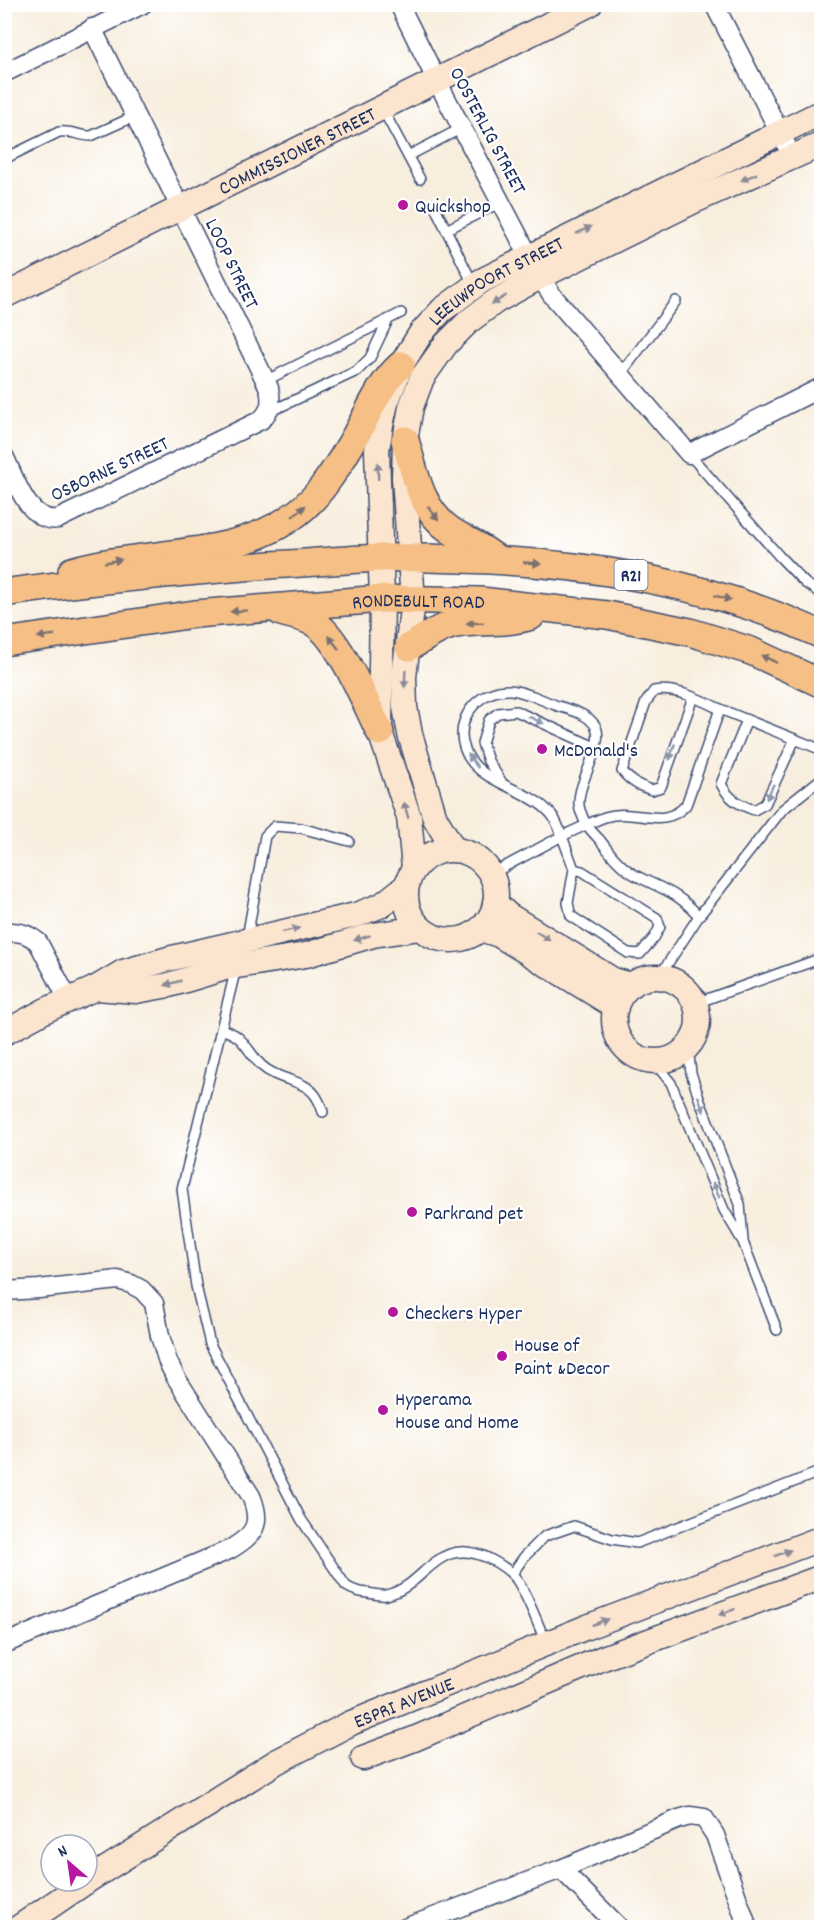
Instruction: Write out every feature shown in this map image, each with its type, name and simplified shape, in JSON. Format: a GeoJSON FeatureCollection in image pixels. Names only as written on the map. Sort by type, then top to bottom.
{"type":"FeatureCollection","features":[{"type":"Feature","properties":{"kind":"main road"},"geometry":{"type":"LineString","coordinates":[[11,592],[103,563],[230,545],[258,536],[280,524],[300,510],[322,488],[345,454],[385,382],[401,365]]}},
{"type":"Feature","properties":{"kind":"main road"},"geometry":{"type":"LineString","coordinates":[[405,440],[421,496],[429,510],[450,530],[479,545],[498,560]]}},
{"type":"Feature","properties":{"kind":"main road","name":"R21"},"geometry":{"type":"LineString","coordinates":[[11,592],[218,569],[380,558],[498,560],[560,565],[628,575],[692,588],[769,612],[822,635]]}},
{"type":"Feature","properties":{"kind":"main road","name":"RONDEBULT ROAD"},"geometry":{"type":"LineString","coordinates":[[4,642],[195,614],[382,599],[481,601],[607,615],[690,632],[751,651],[822,684]]}},
{"type":"Feature","properties":{"kind":"main road"},"geometry":{"type":"LineString","coordinates":[[409,647],[454,624],[517,620],[552,608]]}},
{"type":"Feature","properties":{"kind":"main road"},"geometry":{"type":"LineString","coordinates":[[269,609],[311,621],[323,628],[340,651],[380,732]]}},
{"type":"Feature","properties":{"kind":"street"},"geometry":{"type":"LineString","coordinates":[[4,73],[143,4]]}},
{"type":"Feature","properties":{"kind":"street","name":"OOSTERLIG STREET"},"geometry":{"type":"LineString","coordinates":[[399,4],[436,81],[535,266],[563,309],[689,454]]}},
{"type":"Feature","properties":{"kind":"street","name":"COMMISSIONER STREET"},"geometry":{"type":"LineString","coordinates":[[4,296],[590,4]]}},
{"type":"Feature","properties":{"kind":"street"},"geometry":{"type":"LineString","coordinates":[[714,4],[793,158]]}},
{"type":"Feature","properties":{"kind":"street","name":"LOOP STREET"},"geometry":{"type":"LineString","coordinates":[[92,28],[265,381],[271,398],[265,416]]}},
{"type":"Feature","properties":{"kind":"street","name":"LEEUWPOORT STREET"},"geometry":{"type":"LineString","coordinates":[[454,850],[435,818],[410,734],[405,707],[404,677],[413,600],[404,478],[405,440],[411,407],[422,378],[446,344],[469,321],[496,301],[535,266],[822,112]]}},
{"type":"Feature","properties":{"kind":"street","name":"LEEUWPOORT STREET"},"geometry":{"type":"LineString","coordinates":[[410,877],[409,817],[380,732],[382,599],[377,450],[386,403],[401,365],[421,333],[442,310],[474,286],[535,266],[694,201],[822,144]]}},
{"type":"Feature","properties":{"kind":"street"},"geometry":{"type":"LineString","coordinates":[[689,454],[822,387]]}},
{"type":"Feature","properties":{"kind":"street","name":"OSBORNE STREET"},"geometry":{"type":"LineString","coordinates":[[4,456],[33,511],[42,518],[53,520],[265,416]]}},
{"type":"Feature","properties":{"kind":"street"},"geometry":{"type":"LineString","coordinates":[[4,1033],[46,1010],[96,988],[136,991],[169,985],[242,953],[356,915],[382,904],[430,855],[439,851],[454,850],[469,853],[478,858],[491,874],[495,903],[487,921],[480,929],[452,940],[432,936],[410,916],[407,906],[410,877]]}},
{"type":"Feature","properties":{"kind":"street"},"geometry":{"type":"LineString","coordinates":[[495,903],[508,915],[614,980],[632,985]]}},
{"type":"Feature","properties":{"kind":"street"},"geometry":{"type":"LineString","coordinates":[[242,953],[306,955],[373,935],[420,927]]}},
{"type":"Feature","properties":{"kind":"street"},"geometry":{"type":"LineString","coordinates":[[480,929],[498,935],[616,1007]]}},
{"type":"Feature","properties":{"kind":"street"},"geometry":{"type":"LineString","coordinates":[[4,933],[29,935],[38,942],[69,1001]]}},
{"type":"Feature","properties":{"kind":"street"},"geometry":{"type":"LineString","coordinates":[[659,977],[669,979],[685,988],[696,1003],[699,1022],[694,1040],[688,1048],[673,1059],[654,1062],[636,1056],[621,1044],[615,1026],[616,1007],[625,991],[632,985],[641,980],[659,977]]}},
{"type":"Feature","properties":{"kind":"street"},"geometry":{"type":"LineString","coordinates":[[4,1290],[39,1289],[118,1280],[142,1290],[154,1303],[160,1336],[175,1376],[251,1496],[258,1512],[252,1532],[229,1550],[4,1644]]}},
{"type":"Feature","properties":{"kind":"street","name":"ESPRI AVENUE"},"geometry":{"type":"LineString","coordinates":[[18,1928],[90,1879],[276,1762],[351,1723],[546,1643],[822,1538]]}},
{"type":"Feature","properties":{"kind":"street","name":"ESPRI AVENUE"},"geometry":{"type":"LineString","coordinates":[[363,1758],[414,1739],[603,1658],[822,1577]]}},
{"type":"Feature","properties":{"kind":"street"},"geometry":{"type":"LineString","coordinates":[[546,1643],[603,1658]]}},
{"type":"Feature","properties":{"kind":"street"},"geometry":{"type":"LineString","coordinates":[[405,1928],[446,1921],[679,1819],[700,1816],[704,1818],[715,1835],[748,1928]]}},
{"type":"Feature","properties":{"kind":"street"},"geometry":{"type":"LineString","coordinates":[[561,1869],[620,1928]]}},
{"type":"Feature","properties":{"kind":"lane"},"geometry":{"type":"LineString","coordinates":[[382,108],[420,179]]}},
{"type":"Feature","properties":{"kind":"lane"},"geometry":{"type":"LineString","coordinates":[[4,159],[59,132],[66,130],[91,136],[135,116]]}},
{"type":"Feature","properties":{"kind":"lane"},"geometry":{"type":"LineString","coordinates":[[408,156],[462,128]]}},
{"type":"Feature","properties":{"kind":"lane"},"geometry":{"type":"LineString","coordinates":[[446,230],[501,202]]}},
{"type":"Feature","properties":{"kind":"lane"},"geometry":{"type":"LineString","coordinates":[[434,206],[474,286]]}},
{"type":"Feature","properties":{"kind":"lane"},"geometry":{"type":"LineString","coordinates":[[620,375],[676,301]]}},
{"type":"Feature","properties":{"kind":"lane"},"geometry":{"type":"LineString","coordinates":[[265,381],[401,313]]}},
{"type":"Feature","properties":{"kind":"lane"},"geometry":{"type":"LineString","coordinates":[[265,416],[357,371],[370,358],[388,320]]}},
{"type":"Feature","properties":{"kind":"lane"},"geometry":{"type":"LineString","coordinates":[[689,454],[796,575],[816,592],[822,594]]}},
{"type":"Feature","properties":{"kind":"lane"},"geometry":{"type":"LineString","coordinates":[[693,698],[661,787],[652,790],[628,779],[622,771],[646,702],[654,691],[666,688],[693,698],[822,750]]}},
{"type":"Feature","properties":{"kind":"lane"},"geometry":{"type":"LineString","coordinates":[[573,869],[582,871],[657,918],[660,927],[640,954],[628,953],[572,916],[568,903],[573,869],[554,817],[545,807],[476,767],[468,755],[463,744],[466,715],[472,706],[494,693],[510,690],[522,693],[580,714],[593,722],[597,729],[595,747],[578,795],[579,808],[586,826],[616,860],[634,874],[674,893],[699,916]]}},
{"type":"Feature","properties":{"kind":"lane"},"geometry":{"type":"LineString","coordinates":[[491,874],[562,836],[606,816],[628,814],[668,818],[678,814],[687,805],[720,709]]}},
{"type":"Feature","properties":{"kind":"lane"},"geometry":{"type":"LineString","coordinates":[[502,783],[488,760],[482,743],[489,720],[498,713],[516,711],[595,747]]}},
{"type":"Feature","properties":{"kind":"lane"},"geometry":{"type":"LineString","coordinates":[[747,720],[721,784],[736,803],[753,810],[765,804],[795,739]]}},
{"type":"Feature","properties":{"kind":"lane"},"geometry":{"type":"LineString","coordinates":[[659,977],[699,916],[782,810],[822,778]]}},
{"type":"Feature","properties":{"kind":"lane"},"geometry":{"type":"LineString","coordinates":[[349,841],[301,828],[275,826],[264,836],[242,953],[182,1189],[196,1286],[210,1344],[302,1519],[340,1578],[354,1591],[385,1596],[403,1588],[436,1560],[458,1552],[478,1554],[512,1574],[531,1608],[546,1643]]}},
{"type":"Feature","properties":{"kind":"lane"},"geometry":{"type":"LineString","coordinates":[[696,1003],[822,958]]}},
{"type":"Feature","properties":{"kind":"lane"},"geometry":{"type":"LineString","coordinates":[[222,1030],[233,1032],[240,1038],[262,1066],[275,1076],[309,1088],[316,1095],[323,1112]]}},
{"type":"Feature","properties":{"kind":"lane"},"geometry":{"type":"LineString","coordinates":[[688,1048],[691,1073],[697,1092],[740,1204],[743,1242]]}},
{"type":"Feature","properties":{"kind":"lane"},"geometry":{"type":"LineString","coordinates":[[654,1062],[671,1083],[724,1210],[743,1242],[777,1330]]}},
{"type":"Feature","properties":{"kind":"lane"},"geometry":{"type":"LineString","coordinates":[[512,1574],[524,1557],[545,1536],[574,1526],[612,1539],[637,1543],[822,1472]]}},
{"type":"Feature","properties":{"kind":"place","name":"Quickshop"},"geometry":{"type":"Point","coordinates":[403,205]}},
{"type":"Feature","properties":{"kind":"place","name":"McDonald's"},"geometry":{"type":"Point","coordinates":[542,749]}},
{"type":"Feature","properties":{"kind":"place","name":"Parkrand pet"},"geometry":{"type":"Point","coordinates":[412,1212]}},
{"type":"Feature","properties":{"kind":"place","name":"Checkers Hyper"},"geometry":{"type":"Point","coordinates":[393,1312]}},
{"type":"Feature","properties":{"kind":"place","name":"House of Paint &Decor"},"geometry":{"type":"Point","coordinates":[502,1356]}},
{"type":"Feature","properties":{"kind":"place","name":"Hyperama House and Home"},"geometry":{"type":"Point","coordinates":[383,1410]}}]}
